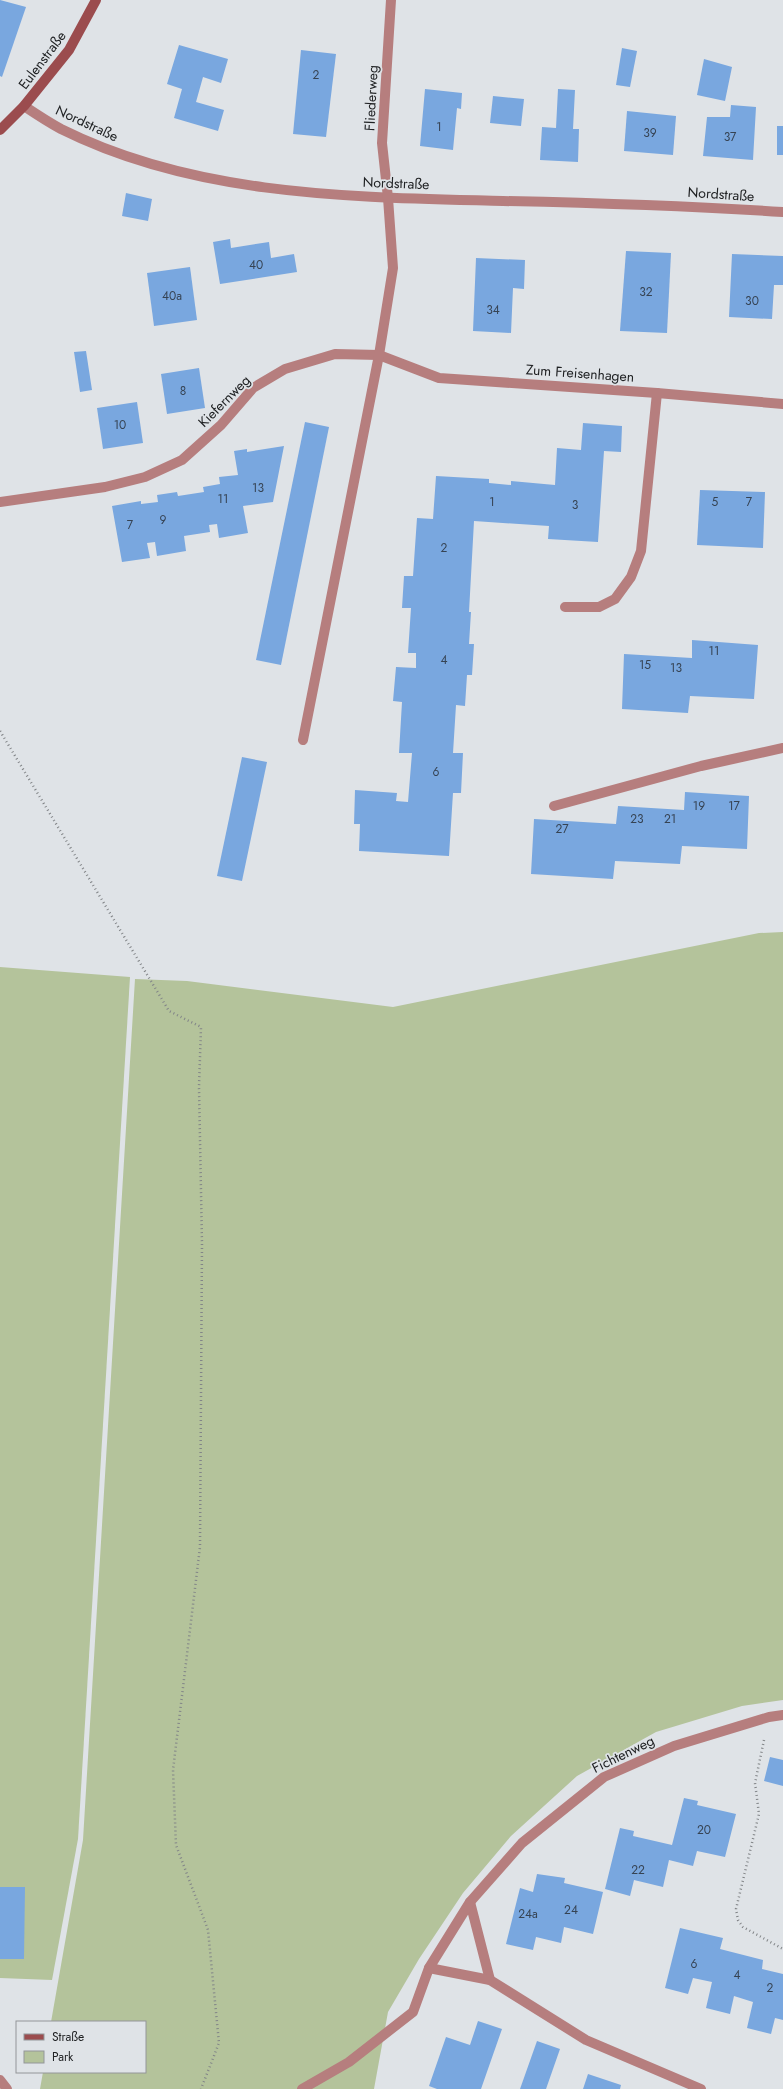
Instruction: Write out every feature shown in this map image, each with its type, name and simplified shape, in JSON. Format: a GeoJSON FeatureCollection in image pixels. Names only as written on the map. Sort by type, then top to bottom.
{"type":"FeatureCollection","features":[{"type":"Feature","properties":{"kind":"main road","name":"Eulenstraße"},"geometry":{"type":"LineString","coordinates":[[0,130],[24,106],[69,50],[96,0]]}},
{"type":"Feature","properties":{"kind":"street","name":"Fliederweg"},"geometry":{"type":"LineString","coordinates":[[388,198],[382,143],[391,0]]}},
{"type":"Feature","properties":{"kind":"street","name":"Nordstraße"},"geometry":{"type":"LineString","coordinates":[[24,106],[61,128],[123,155],[220,181],[288,192],[388,198],[665,205],[783,212]]}},
{"type":"Feature","properties":{"kind":"street"},"geometry":{"type":"LineString","coordinates":[[303,740],[379,355],[392,268],[388,198]]}},
{"type":"Feature","properties":{"kind":"street","name":"Kiefernweg"},"geometry":{"type":"LineString","coordinates":[[0,502],[105,487],[145,476],[182,460],[221,425],[253,388],[285,369],[335,354],[379,355]]}},
{"type":"Feature","properties":{"kind":"street","name":"Zum Freisenhagen"},"geometry":{"type":"LineString","coordinates":[[379,355],[439,378],[658,393],[783,404]]}},
{"type":"Feature","properties":{"kind":"street"},"geometry":{"type":"LineString","coordinates":[[565,607],[599,607],[615,599],[631,577],[641,551],[658,393]]}},
{"type":"Feature","properties":{"kind":"street"},"geometry":{"type":"LineString","coordinates":[[554,806],[701,766],[783,748]]}},
{"type":"Feature","properties":{"kind":"street","name":"Fichtenweg"},"geometry":{"type":"LineString","coordinates":[[302,2089],[349,2062],[413,2012],[429,1968],[470,1902],[522,1843],[604,1777],[674,1746],[769,1717],[783,1715]]}},
{"type":"Feature","properties":{"kind":"street"},"geometry":{"type":"LineString","coordinates":[[470,1902],[490,1980]]}},
{"type":"Feature","properties":{"kind":"street"},"geometry":{"type":"LineString","coordinates":[[429,1968],[490,1980],[586,2040],[701,2089]]}},
{"type":"Feature","properties":{"kind":"street"},"geometry":{"type":"LineString","coordinates":[[0,2080],[7,2089]]}},
{"type":"Feature","properties":{"kind":"path"},"geometry":{"type":"LineString","coordinates":[[0,731],[169,1011],[202,1027],[199,1087],[202,1244],[200,1547],[173,1770],[176,1845],[208,1930],[219,2043],[201,2089]]}},
{"type":"Feature","properties":{"kind":"path"},"geometry":{"type":"LineString","coordinates":[[769,1717],[756,1783],[759,1814],[736,1909],[738,1920],[743,1927],[783,1948]]}},
{"type":"Feature","properties":{"kind":"green space"},"geometry":{"type":"Polygon","coordinates":[[[783,932],[783,1700],[742,1706],[656,1732],[577,1776],[511,1836],[463,1893],[419,1959],[388,2012],[374,2089],[40,2089],[43,2073],[146,2073],[146,2021],[51,2021],[83,1840],[135,979],[187,981],[393,1007],[759,933],[783,932]]]}},
{"type":"Feature","properties":{"kind":"green space"},"geometry":{"type":"Polygon","coordinates":[[[0,967],[130,977],[78,1839],[52,1980],[0,1978],[0,967]]]}},
{"type":"Feature","properties":{"kind":"building"},"geometry":{"type":"Polygon","coordinates":[[[0,0],[26,7],[2,77],[0,76],[0,0]]]}},
{"type":"Feature","properties":{"kind":"building"},"geometry":{"type":"Polygon","coordinates":[[[179,45],[228,59],[221,83],[203,77],[196,102],[224,110],[218,131],[174,118],[182,89],[167,84],[179,45]]]}},
{"type":"Feature","properties":{"kind":"building"},"geometry":{"type":"Polygon","coordinates":[[[622,48],[637,51],[630,87],[616,85],[622,48]]]}},
{"type":"Feature","properties":{"kind":"building"},"geometry":{"type":"Polygon","coordinates":[[[301,50],[336,54],[326,137],[293,134],[301,50]]]}},
{"type":"Feature","properties":{"kind":"building"},"geometry":{"type":"Polygon","coordinates":[[[704,59],[732,67],[725,101],[697,95],[704,59]]]}},
{"type":"Feature","properties":{"kind":"building"},"geometry":{"type":"Polygon","coordinates":[[[425,89],[462,93],[461,109],[457,108],[453,150],[420,146],[425,89]]]}},
{"type":"Feature","properties":{"kind":"building"},"geometry":{"type":"Polygon","coordinates":[[[558,89],[575,90],[573,129],[579,129],[578,162],[540,160],[542,127],[556,128],[558,89]]]}},
{"type":"Feature","properties":{"kind":"building"},"geometry":{"type":"Polygon","coordinates":[[[493,96],[524,99],[521,126],[490,123],[493,96]]]}},
{"type":"Feature","properties":{"kind":"building"},"geometry":{"type":"Polygon","coordinates":[[[731,105],[756,107],[753,160],[703,156],[707,117],[730,117],[731,105]]]}},
{"type":"Feature","properties":{"kind":"building"},"geometry":{"type":"Polygon","coordinates":[[[627,111],[676,116],[673,155],[624,151],[627,111]]]}},
{"type":"Feature","properties":{"kind":"building"},"geometry":{"type":"Polygon","coordinates":[[[777,126],[783,126],[783,155],[777,155],[777,126]]]}},
{"type":"Feature","properties":{"kind":"building"},"geometry":{"type":"Polygon","coordinates":[[[126,193],[152,199],[148,221],[122,216],[126,193]]]}},
{"type":"Feature","properties":{"kind":"building"},"geometry":{"type":"Polygon","coordinates":[[[230,239],[231,248],[269,242],[271,258],[294,254],[297,272],[220,284],[213,242],[230,239]]]}},
{"type":"Feature","properties":{"kind":"building"},"geometry":{"type":"Polygon","coordinates":[[[626,251],[671,253],[667,333],[620,331],[626,251]]]}},
{"type":"Feature","properties":{"kind":"building"},"geometry":{"type":"Polygon","coordinates":[[[732,254],[783,256],[783,285],[774,285],[772,319],[729,317],[732,254]]]}},
{"type":"Feature","properties":{"kind":"building"},"geometry":{"type":"Polygon","coordinates":[[[476,258],[525,260],[524,289],[513,288],[511,333],[473,331],[476,258]]]}},
{"type":"Feature","properties":{"kind":"building"},"geometry":{"type":"Polygon","coordinates":[[[190,267],[197,320],[154,326],[147,273],[190,267]]]}},
{"type":"Feature","properties":{"kind":"building"},"geometry":{"type":"Polygon","coordinates":[[[86,351],[92,390],[80,392],[74,352],[86,351]]]}},
{"type":"Feature","properties":{"kind":"building"},"geometry":{"type":"Polygon","coordinates":[[[199,368],[205,408],[167,414],[161,374],[199,368]]]}},
{"type":"Feature","properties":{"kind":"building"},"geometry":{"type":"Polygon","coordinates":[[[137,402],[143,443],[103,449],[97,408],[137,402]]]}},
{"type":"Feature","properties":{"kind":"building"},"geometry":{"type":"Polygon","coordinates":[[[305,422],[329,427],[281,665],[256,660],[305,422]]]}},
{"type":"Feature","properties":{"kind":"building"},"geometry":{"type":"Polygon","coordinates":[[[583,423],[622,426],[621,452],[604,451],[598,542],[548,539],[549,526],[474,521],[469,612],[471,612],[469,644],[474,644],[472,675],[467,675],[465,706],[456,705],[453,753],[463,753],[461,793],[453,793],[449,856],[359,851],[360,824],[354,824],[355,790],[397,793],[396,801],[408,802],[412,753],[399,753],[402,702],[393,701],[396,667],[416,668],[416,653],[408,653],[411,608],[402,608],[404,576],[413,576],[417,518],[433,519],[436,476],[489,479],[489,483],[511,485],[511,481],[555,485],[557,448],[581,450],[583,423]]]}},
{"type":"Feature","properties":{"kind":"building"},"geometry":{"type":"Polygon","coordinates":[[[284,446],[273,502],[243,506],[248,533],[219,538],[217,524],[209,525],[210,532],[184,536],[186,551],[157,556],[155,542],[147,543],[150,558],[122,562],[112,506],[141,501],[141,504],[158,502],[157,495],[177,492],[178,496],[204,492],[203,487],[220,484],[219,477],[238,475],[234,451],[247,449],[247,452],[284,446]]]}},
{"type":"Feature","properties":{"kind":"building"},"geometry":{"type":"Polygon","coordinates":[[[700,490],[765,492],[763,548],[697,545],[700,490]]]}},
{"type":"Feature","properties":{"kind":"building"},"geometry":{"type":"Polygon","coordinates":[[[692,640],[758,645],[754,699],[690,696],[688,713],[622,709],[624,654],[692,658],[692,640]]]}},
{"type":"Feature","properties":{"kind":"building"},"geometry":{"type":"Polygon","coordinates":[[[242,757],[267,762],[242,881],[217,876],[242,757]]]}},
{"type":"Feature","properties":{"kind":"building"},"geometry":{"type":"Polygon","coordinates":[[[685,792],[749,796],[747,849],[682,846],[680,864],[615,861],[613,879],[531,874],[534,819],[616,824],[618,806],[684,810],[685,792]]]}},
{"type":"Feature","properties":{"kind":"building"},"geometry":{"type":"Polygon","coordinates":[[[770,1757],[783,1760],[783,1786],[764,1781],[770,1757]]]}},
{"type":"Feature","properties":{"kind":"building"},"geometry":{"type":"Polygon","coordinates":[[[684,1798],[698,1801],[697,1805],[736,1814],[725,1857],[697,1851],[693,1866],[669,1860],[663,1887],[634,1880],[630,1896],[605,1889],[620,1828],[634,1831],[633,1836],[672,1845],[684,1798]]]}},
{"type":"Feature","properties":{"kind":"building"},"geometry":{"type":"Polygon","coordinates":[[[537,1874],[565,1878],[564,1883],[603,1892],[593,1934],[564,1927],[561,1943],[536,1937],[533,1950],[506,1944],[520,1888],[533,1892],[537,1874]]]}},
{"type":"Feature","properties":{"kind":"building"},"geometry":{"type":"Polygon","coordinates":[[[0,1887],[25,1887],[24,1959],[0,1959],[0,1887]]]}},
{"type":"Feature","properties":{"kind":"building"},"geometry":{"type":"Polygon","coordinates":[[[680,1928],[723,1938],[720,1949],[763,1960],[762,1969],[783,1974],[783,2020],[775,2018],[771,2034],[747,2028],[753,2002],[734,1996],[730,2014],[706,2008],[712,1982],[693,1978],[688,1994],[665,1988],[680,1928]]]}},
{"type":"Feature","properties":{"kind":"building"},"geometry":{"type":"Polygon","coordinates":[[[478,2021],[502,2029],[481,2089],[437,2089],[429,2086],[446,2037],[470,2045],[478,2021]]]}},
{"type":"Feature","properties":{"kind":"building"},"geometry":{"type":"Polygon","coordinates":[[[537,2041],[560,2049],[546,2089],[520,2089],[537,2041]]]}},
{"type":"Feature","properties":{"kind":"building"},"geometry":{"type":"Polygon","coordinates":[[[588,2074],[621,2085],[620,2089],[583,2089],[588,2074]]]}}]}
